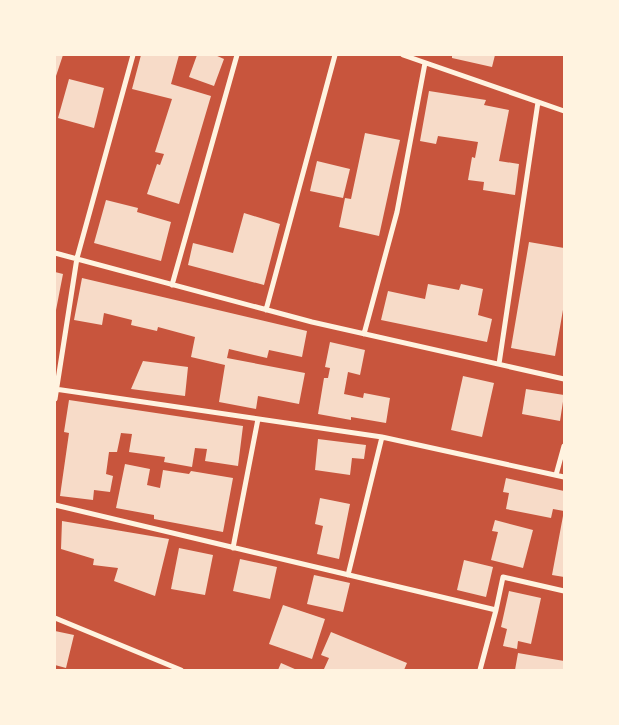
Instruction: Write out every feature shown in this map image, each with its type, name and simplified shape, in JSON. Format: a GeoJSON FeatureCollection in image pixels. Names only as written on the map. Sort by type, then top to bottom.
{"type":"FeatureCollection","features":[{"type":"Feature","properties":{"kind":"street"},"geometry":{"type":"LineString","coordinates":[[55,399],[78,258],[134,55]]}},
{"type":"Feature","properties":{"kind":"street"},"geometry":{"type":"LineString","coordinates":[[172,285],[237,55]]}},
{"type":"Feature","properties":{"kind":"street"},"geometry":{"type":"LineString","coordinates":[[266,310],[335,55]]}},
{"type":"Feature","properties":{"kind":"street"},"geometry":{"type":"LineString","coordinates":[[404,55],[564,111]]}},
{"type":"Feature","properties":{"kind":"street"},"geometry":{"type":"LineString","coordinates":[[364,334],[397,212],[425,63]]}},
{"type":"Feature","properties":{"kind":"street"},"geometry":{"type":"LineString","coordinates":[[499,364],[538,102]]}},
{"type":"Feature","properties":{"kind":"street"},"geometry":{"type":"LineString","coordinates":[[55,253],[266,310],[564,380]]}},
{"type":"Feature","properties":{"kind":"street"},"geometry":{"type":"LineString","coordinates":[[56,389],[382,437],[564,477]]}},
{"type":"Feature","properties":{"kind":"street"},"geometry":{"type":"LineString","coordinates":[[233,548],[258,418]]}},
{"type":"Feature","properties":{"kind":"street"},"geometry":{"type":"LineString","coordinates":[[348,575],[382,437]]}},
{"type":"Feature","properties":{"kind":"street"},"geometry":{"type":"LineString","coordinates":[[556,475],[564,446]]}},
{"type":"Feature","properties":{"kind":"street"},"geometry":{"type":"LineString","coordinates":[[55,505],[496,610]]}},
{"type":"Feature","properties":{"kind":"street"},"geometry":{"type":"LineString","coordinates":[[480,670],[503,577],[564,591]]}},
{"type":"Feature","properties":{"kind":"street"},"geometry":{"type":"LineString","coordinates":[[55,618],[181,670]]}},
{"type":"Feature","properties":{"kind":"building"},"geometry":{"type":"Polygon","coordinates":[[[55,55],[63,55],[55,79],[55,55]]]}},
{"type":"Feature","properties":{"kind":"building"},"geometry":{"type":"Polygon","coordinates":[[[141,55],[179,55],[171,84],[211,96],[179,204],[147,194],[157,164],[160,165],[164,154],[155,152],[172,99],[132,89],[141,55]]]}},
{"type":"Feature","properties":{"kind":"building"},"geometry":{"type":"Polygon","coordinates":[[[197,55],[215,55],[224,59],[214,86],[189,77],[197,55]]]}},
{"type":"Feature","properties":{"kind":"building"},"geometry":{"type":"Polygon","coordinates":[[[452,55],[495,55],[492,67],[452,58],[452,55]]]}},
{"type":"Feature","properties":{"kind":"building"},"geometry":{"type":"Polygon","coordinates":[[[69,79],[104,88],[94,128],[58,118],[69,79]]]}},
{"type":"Feature","properties":{"kind":"building"},"geometry":{"type":"Polygon","coordinates":[[[429,91],[486,100],[484,105],[509,110],[499,161],[519,164],[515,195],[483,190],[484,182],[468,180],[472,157],[475,158],[478,142],[438,136],[436,144],[420,141],[429,91]]]}},
{"type":"Feature","properties":{"kind":"building"},"geometry":{"type":"Polygon","coordinates":[[[365,133],[400,140],[379,236],[339,227],[345,198],[351,199],[365,133]]]}},
{"type":"Feature","properties":{"kind":"building"},"geometry":{"type":"Polygon","coordinates":[[[317,161],[350,169],[343,198],[310,191],[317,161]]]}},
{"type":"Feature","properties":{"kind":"building"},"geometry":{"type":"Polygon","coordinates":[[[106,200],[138,208],[137,212],[171,222],[161,261],[94,243],[106,200]]]}},
{"type":"Feature","properties":{"kind":"building"},"geometry":{"type":"Polygon","coordinates":[[[244,213],[280,224],[264,285],[188,265],[193,243],[233,253],[244,213]]]}},
{"type":"Feature","properties":{"kind":"building"},"geometry":{"type":"Polygon","coordinates":[[[529,242],[564,248],[564,304],[555,356],[511,348],[529,242]]]}},
{"type":"Feature","properties":{"kind":"building"},"geometry":{"type":"Polygon","coordinates":[[[55,272],[63,274],[56,310],[55,310],[55,272]]]}},
{"type":"Feature","properties":{"kind":"building"},"geometry":{"type":"Polygon","coordinates":[[[82,278],[307,331],[302,357],[269,350],[267,358],[229,349],[227,358],[305,373],[299,404],[258,396],[256,409],[219,402],[225,365],[191,357],[195,337],[158,327],[157,331],[131,325],[132,320],[104,313],[102,325],[74,320],[82,278]]]}},
{"type":"Feature","properties":{"kind":"building"},"geometry":{"type":"Polygon","coordinates":[[[428,284],[459,290],[461,284],[483,289],[478,315],[492,319],[487,342],[381,320],[388,291],[425,299],[428,284]]]}},
{"type":"Feature","properties":{"kind":"building"},"geometry":{"type":"Polygon","coordinates":[[[330,342],[365,350],[360,375],[348,372],[344,394],[363,398],[364,393],[390,398],[386,423],[351,417],[351,420],[318,414],[324,378],[328,378],[330,368],[325,367],[330,342]]]}},
{"type":"Feature","properties":{"kind":"building"},"geometry":{"type":"Polygon","coordinates":[[[143,361],[188,367],[185,396],[131,389],[143,361]]]}},
{"type":"Feature","properties":{"kind":"building"},"geometry":{"type":"Polygon","coordinates":[[[463,376],[494,383],[482,437],[451,430],[463,376]]]}},
{"type":"Feature","properties":{"kind":"building"},"geometry":{"type":"Polygon","coordinates":[[[526,389],[564,395],[560,421],[522,414],[526,389]]]}},
{"type":"Feature","properties":{"kind":"building"},"geometry":{"type":"Polygon","coordinates":[[[69,400],[243,426],[238,466],[205,461],[207,449],[195,448],[192,467],[164,462],[165,457],[129,452],[132,434],[121,433],[117,452],[109,452],[106,474],[113,476],[110,492],[94,490],[93,500],[60,496],[69,433],[64,432],[69,400]]]}},
{"type":"Feature","properties":{"kind":"building"},"geometry":{"type":"Polygon","coordinates":[[[318,439],[366,445],[364,459],[352,458],[350,475],[315,470],[318,439]]]}},
{"type":"Feature","properties":{"kind":"building"},"geometry":{"type":"Polygon","coordinates":[[[125,464],[150,469],[147,485],[160,488],[163,470],[189,474],[191,471],[233,478],[223,532],[154,519],[154,515],[116,508],[125,464]]]}},
{"type":"Feature","properties":{"kind":"building"},"geometry":{"type":"Polygon","coordinates":[[[506,478],[564,491],[564,511],[553,509],[551,518],[506,509],[509,493],[503,492],[506,478]]]}},
{"type":"Feature","properties":{"kind":"building"},"geometry":{"type":"Polygon","coordinates":[[[320,498],[350,504],[339,559],[317,554],[323,526],[315,524],[320,498]]]}},
{"type":"Feature","properties":{"kind":"building"},"geometry":{"type":"Polygon","coordinates":[[[564,516],[564,577],[552,575],[564,516]]]}},
{"type":"Feature","properties":{"kind":"building"},"geometry":{"type":"Polygon","coordinates":[[[495,520],[533,530],[523,568],[491,560],[498,532],[492,531],[495,520]]]}},
{"type":"Feature","properties":{"kind":"building"},"geometry":{"type":"Polygon","coordinates":[[[62,521],[169,539],[155,596],[114,581],[118,568],[93,565],[94,559],[61,549],[62,521]]]}},
{"type":"Feature","properties":{"kind":"building"},"geometry":{"type":"Polygon","coordinates":[[[179,548],[213,555],[205,595],[171,589],[179,548]]]}},
{"type":"Feature","properties":{"kind":"building"},"geometry":{"type":"Polygon","coordinates":[[[240,559],[277,567],[270,599],[233,591],[240,559]]]}},
{"type":"Feature","properties":{"kind":"building"},"geometry":{"type":"Polygon","coordinates":[[[464,560],[493,567],[486,597],[457,590],[464,560]]]}},
{"type":"Feature","properties":{"kind":"building"},"geometry":{"type":"Polygon","coordinates":[[[314,575],[350,583],[343,612],[307,604],[314,575]]]}},
{"type":"Feature","properties":{"kind":"building"},"geometry":{"type":"Polygon","coordinates":[[[509,591],[541,598],[531,644],[518,641],[517,649],[503,646],[507,629],[501,627],[509,591]]]}},
{"type":"Feature","properties":{"kind":"building"},"geometry":{"type":"Polygon","coordinates":[[[283,605],[325,619],[312,659],[269,644],[283,605]]]}},
{"type":"Feature","properties":{"kind":"building"},"geometry":{"type":"Polygon","coordinates":[[[55,631],[74,635],[66,668],[55,665],[55,631]]]}},
{"type":"Feature","properties":{"kind":"building"},"geometry":{"type":"Polygon","coordinates":[[[331,632],[407,663],[404,670],[324,669],[329,658],[321,655],[331,632]]]}},
{"type":"Feature","properties":{"kind":"building"},"geometry":{"type":"Polygon","coordinates":[[[518,653],[564,661],[564,670],[515,670],[518,653]]]}},
{"type":"Feature","properties":{"kind":"building"},"geometry":{"type":"Polygon","coordinates":[[[281,663],[297,670],[278,670],[281,663]]]}}]}
